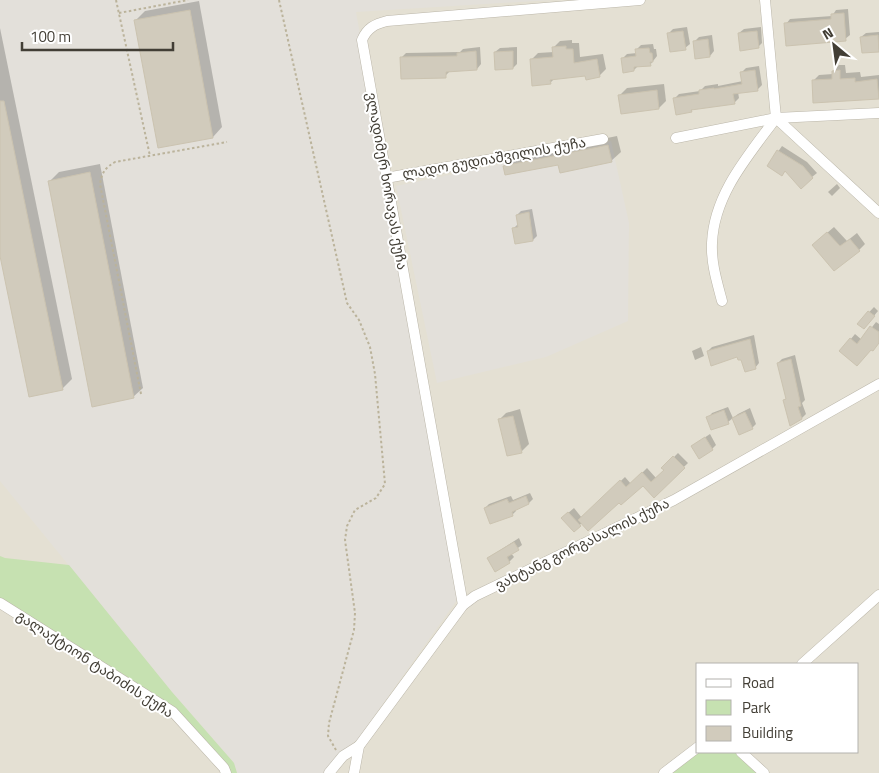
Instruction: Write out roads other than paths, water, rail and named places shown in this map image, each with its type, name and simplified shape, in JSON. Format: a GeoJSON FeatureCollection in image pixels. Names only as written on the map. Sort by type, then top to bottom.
{"type":"FeatureCollection","features":[{"type":"Feature","properties":{"kind":"street","name":"ვლადიმერ ხორავას ქუჩა"},"geometry":{"type":"LineString","coordinates":[[462,605],[362,40],[368,29],[373,25],[387,21],[640,0]]}},
{"type":"Feature","properties":{"kind":"street"},"geometry":{"type":"LineString","coordinates":[[722,300],[715,272],[712,245],[715,218],[731,180],[776,118],[766,0]]}},
{"type":"Feature","properties":{"kind":"street"},"geometry":{"type":"LineString","coordinates":[[676,138],[776,118],[879,113]]}},
{"type":"Feature","properties":{"kind":"street"},"geometry":{"type":"LineString","coordinates":[[776,118],[879,213]]}},
{"type":"Feature","properties":{"kind":"street","name":"ლადო გუდიაშვილის ქუჩა"},"geometry":{"type":"LineString","coordinates":[[386,178],[603,139]]}},
{"type":"Feature","properties":{"kind":"street","name":"ვახტანგ გორგასალის ქუჩა"},"geometry":{"type":"LineString","coordinates":[[354,773],[359,746],[462,605],[475,596],[674,500],[879,384]]}},
{"type":"Feature","properties":{"kind":"street"},"geometry":{"type":"LineString","coordinates":[[803,663],[879,595]]}},
{"type":"Feature","properties":{"kind":"street","name":"გალაქტიონ ტაბიძის ქუჩა"},"geometry":{"type":"LineString","coordinates":[[0,603],[173,712],[224,768],[226,773]]}},
{"type":"Feature","properties":{"kind":"street"},"geometry":{"type":"LineString","coordinates":[[328,773],[343,756],[359,746]]}},
{"type":"Feature","properties":{"kind":"street"},"geometry":{"type":"LineString","coordinates":[[664,773],[696,749]]}},
{"type":"Feature","properties":{"kind":"street"},"geometry":{"type":"LineString","coordinates":[[742,753],[764,773]]}}]}
